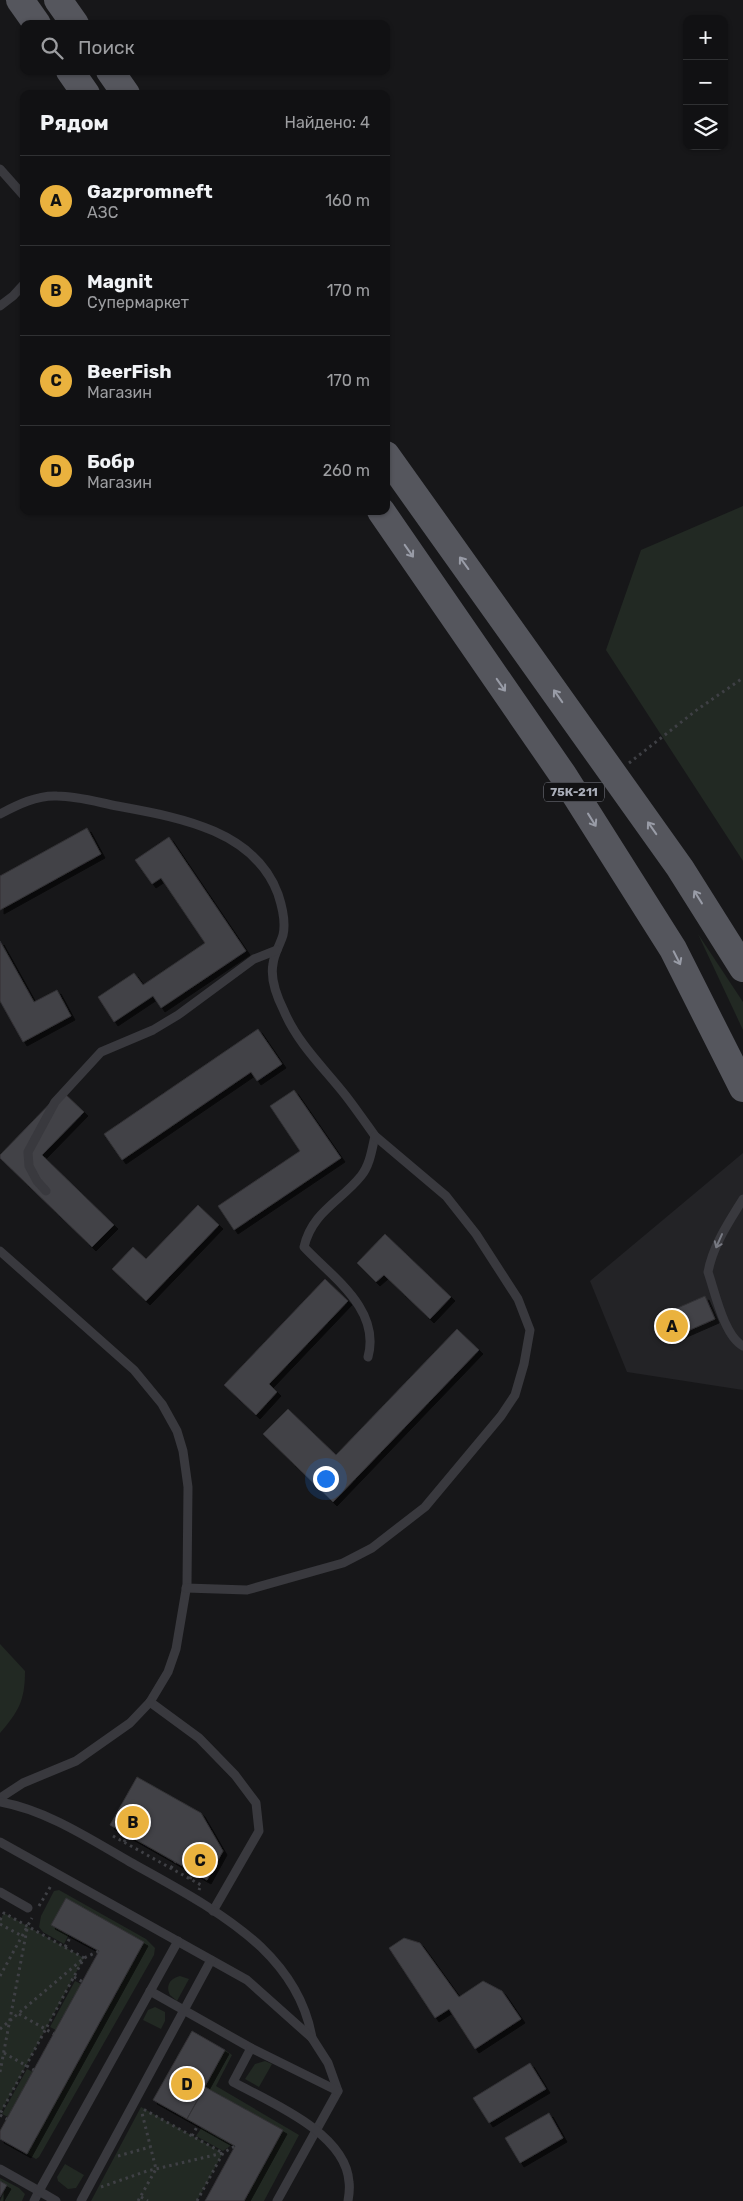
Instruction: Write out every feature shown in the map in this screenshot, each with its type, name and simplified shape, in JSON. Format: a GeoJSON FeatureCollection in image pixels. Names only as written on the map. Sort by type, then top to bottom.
{"type":"FeatureCollection","features":[{"type":"Feature","properties":{"kind":"main road"},"geometry":{"type":"LineString","coordinates":[[20,0],[34,20]]}},
{"type":"Feature","properties":{"kind":"main road"},"geometry":{"type":"LineString","coordinates":[[58,0],[73,20]]}},
{"type":"Feature","properties":{"kind":"main road"},"geometry":{"type":"LineString","coordinates":[[73,75],[83,90]]}},
{"type":"Feature","properties":{"kind":"main road"},"geometry":{"type":"LineString","coordinates":[[113,75],[123,90]]}},
{"type":"Feature","properties":{"kind":"main road","name":"75К-211"},"geometry":{"type":"LineString","coordinates":[[390,461],[680,868],[743,968]]}},
{"type":"Feature","properties":{"kind":"main road","name":"75К-211"},"geometry":{"type":"LineString","coordinates":[[384,515],[563,775],[668,941],[743,1088]]}},
{"type":"Feature","properties":{"kind":"lane"},"geometry":{"type":"LineString","coordinates":[[0,170],[20,192]]}},
{"type":"Feature","properties":{"kind":"lane"},"geometry":{"type":"LineString","coordinates":[[0,306],[20,288]]}},
{"type":"Feature","properties":{"kind":"lane"},"geometry":{"type":"LineString","coordinates":[[0,814],[21,803],[56,796],[191,821],[223,836],[248,852],[263,869],[277,893],[283,913],[283,934],[272,964],[273,979],[277,994],[292,1028],[313,1058],[346,1096],[375,1136],[446,1196],[476,1234],[518,1299],[530,1330],[524,1364],[515,1394],[502,1416],[424,1508],[372,1548],[342,1563],[247,1590],[186,1588]]}},
{"type":"Feature","properties":{"kind":"lane"},"geometry":{"type":"LineString","coordinates":[[46,1191],[37,1181],[29,1166],[28,1152],[55,1102],[101,1052],[153,1030],[178,1015],[254,959],[277,950]]}},
{"type":"Feature","properties":{"kind":"lane"},"geometry":{"type":"LineString","coordinates":[[368,1357],[372,1344],[366,1324],[352,1294],[304,1248],[313,1223],[362,1175],[372,1154],[375,1136]]}},
{"type":"Feature","properties":{"kind":"lane"},"geometry":{"type":"LineString","coordinates":[[743,1199],[722,1234],[710,1262],[708,1272],[728,1331],[736,1342],[743,1346]]}},
{"type":"Feature","properties":{"kind":"lane"},"geometry":{"type":"LineString","coordinates":[[0,1251],[134,1370],[162,1404],[177,1431],[183,1451],[188,1487],[186,1588],[176,1649],[168,1672],[150,1702],[130,1723],[76,1761],[23,1783],[0,1798]]}},
{"type":"Feature","properties":{"kind":"lane"},"geometry":{"type":"LineString","coordinates":[[150,1702],[199,1738],[235,1775],[256,1803],[259,1831],[213,1911]]}},
{"type":"Feature","properties":{"kind":"lane"},"geometry":{"type":"LineString","coordinates":[[0,1802],[18,1805],[76,1832],[213,1911],[261,1947],[294,1987],[308,2016],[312,2038]]}},
{"type":"Feature","properties":{"kind":"lane"},"geometry":{"type":"LineString","coordinates":[[0,1842],[247,1980],[312,2038],[328,2063],[338,2091],[276,2201]]}},
{"type":"Feature","properties":{"kind":"lane"},"geometry":{"type":"LineString","coordinates":[[0,1892],[28,1908]]}},
{"type":"Feature","properties":{"kind":"lane"},"geometry":{"type":"LineString","coordinates":[[34,2201],[178,1941]]}},
{"type":"Feature","properties":{"kind":"lane"},"geometry":{"type":"LineString","coordinates":[[81,2201],[211,1960]]}},
{"type":"Feature","properties":{"kind":"lane"},"geometry":{"type":"LineString","coordinates":[[150,1991],[251,2048],[338,2091]]}},
{"type":"Feature","properties":{"kind":"lane"},"geometry":{"type":"LineString","coordinates":[[251,2048],[233,2082],[316,2129],[340,2154],[349,2180],[348,2201]]}},
{"type":"Feature","properties":{"kind":"lane"},"geometry":{"type":"LineString","coordinates":[[0,2169],[56,2201]]}},
{"type":"Feature","properties":{"kind":"path"},"geometry":{"type":"LineString","coordinates":[[614,774],[698,709],[743,678]]}},
{"type":"Feature","properties":{"kind":"path"},"geometry":{"type":"LineString","coordinates":[[107,1832],[201,1885]]}},
{"type":"Feature","properties":{"kind":"path"},"geometry":{"type":"LineString","coordinates":[[124,1842],[128,1836]]}},
{"type":"Feature","properties":{"kind":"path"},"geometry":{"type":"LineString","coordinates":[[171,1868],[175,1862]]}},
{"type":"Feature","properties":{"kind":"path"},"geometry":{"type":"LineString","coordinates":[[190,1879],[193,1872]]}},
{"type":"Feature","properties":{"kind":"path"},"geometry":{"type":"LineString","coordinates":[[1,1974],[52,1884],[60,1889]]}},
{"type":"Feature","properties":{"kind":"path"},"geometry":{"type":"LineString","coordinates":[[22,1936],[0,1922],[4,1913],[84,1958]]}},
{"type":"Feature","properties":{"kind":"path"},"geometry":{"type":"LineString","coordinates":[[0,2072],[28,1926]]}},
{"type":"Feature","properties":{"kind":"path"},"geometry":{"type":"LineString","coordinates":[[65,1948],[72,1936]]}},
{"type":"Feature","properties":{"kind":"path"},"geometry":{"type":"LineString","coordinates":[[0,2029],[84,1958],[100,1951]]}},
{"type":"Feature","properties":{"kind":"path"},"geometry":{"type":"LineString","coordinates":[[7,2119],[0,2114],[84,1958]]}},
{"type":"Feature","properties":{"kind":"path"},"geometry":{"type":"LineString","coordinates":[[74,1977],[83,1982]]}},
{"type":"Feature","properties":{"kind":"path"},"geometry":{"type":"LineString","coordinates":[[19,2014],[54,2034]]}},
{"type":"Feature","properties":{"kind":"path"},"geometry":{"type":"LineString","coordinates":[[4,2053],[34,2070]]}},
{"type":"Feature","properties":{"kind":"path"},"geometry":{"type":"LineString","coordinates":[[137,2116],[144,2103]]}},
{"type":"Feature","properties":{"kind":"path"},"geometry":{"type":"LineString","coordinates":[[141,2108],[223,2153]]}},
{"type":"Feature","properties":{"kind":"path"},"geometry":{"type":"LineString","coordinates":[[138,2201],[156,2169],[141,2108]]}},
{"type":"Feature","properties":{"kind":"path"},"geometry":{"type":"LineString","coordinates":[[192,2136],[198,2125]]}},
{"type":"Feature","properties":{"kind":"path"},"geometry":{"type":"LineString","coordinates":[[119,2148],[115,2157],[150,2146]]}},
{"type":"Feature","properties":{"kind":"path"},"geometry":{"type":"LineString","coordinates":[[103,2180],[99,2188],[156,2169],[223,2153],[235,2146]]}},
{"type":"Feature","properties":{"kind":"path"},"geometry":{"type":"LineString","coordinates":[[197,2201],[223,2153]]}},
{"type":"Feature","properties":{"kind":"path"},"geometry":{"type":"LineString","coordinates":[[212,2173],[218,2176]]}},
{"type":"Feature","properties":{"kind":"path"},"geometry":{"type":"LineString","coordinates":[[141,2197],[148,2201]]}},
{"type":"Feature","properties":{"kind":"shaded area"},"geometry":{"type":"Polygon","coordinates":[[[743,506],[743,861],[606,650],[641,550],[743,506]]]}},
{"type":"Feature","properties":{"kind":"shaded area"},"geometry":{"type":"Polygon","coordinates":[[[698,934],[743,1002],[743,1030],[698,934]]]}},
{"type":"Feature","properties":{"kind":"shaded area"},"geometry":{"type":"Polygon","coordinates":[[[743,1153],[743,1390],[627,1372],[590,1281],[743,1153]]]}},
{"type":"Feature","properties":{"kind":"shaded area"},"geometry":{"type":"Polygon","coordinates":[[[0,1644],[25,1671],[24,1690],[20,1705],[0,1733],[0,1644]]]}},
{"type":"Feature","properties":{"kind":"shaded area"},"geometry":{"type":"Polygon","coordinates":[[[59,1890],[146,1939],[155,1948],[154,1955],[39,2157],[36,2159],[27,2154],[144,1942],[66,1899],[69,1934],[64,1944],[43,1932],[39,1927],[41,1916],[54,1891],[59,1890]]]}},
{"type":"Feature","properties":{"kind":"shaded area"},"geometry":{"type":"Polygon","coordinates":[[[4,1913],[84,1958],[0,2114],[0,1920],[4,1913]]]}},
{"type":"Feature","properties":{"kind":"shaded area"},"geometry":{"type":"Polygon","coordinates":[[[180,1976],[189,1979],[177,2001],[170,1995],[168,1988],[174,1978],[180,1976]]]}},
{"type":"Feature","properties":{"kind":"shaded area"},"geometry":{"type":"Polygon","coordinates":[[[75,1981],[81,1984],[56,2030],[50,2027],[75,1981]]]}},
{"type":"Feature","properties":{"kind":"shaded area"},"geometry":{"type":"Polygon","coordinates":[[[155,2007],[165,2012],[165,2021],[161,2029],[143,2020],[148,2010],[155,2007]]]}},
{"type":"Feature","properties":{"kind":"shaded area"},"geometry":{"type":"Polygon","coordinates":[[[225,2050],[232,2055],[216,2086],[299,2135],[264,2201],[244,2201],[283,2130],[205,2087],[225,2050]]]}},
{"type":"Feature","properties":{"kind":"shaded area"},"geometry":{"type":"Polygon","coordinates":[[[265,2061],[272,2064],[259,2087],[245,2079],[255,2064],[265,2061]]]}},
{"type":"Feature","properties":{"kind":"shaded area"},"geometry":{"type":"Polygon","coordinates":[[[27,2069],[33,2072],[8,2117],[2,2114],[27,2069]]]}},
{"type":"Feature","properties":{"kind":"shaded area"},"geometry":{"type":"Polygon","coordinates":[[[141,2107],[223,2153],[197,2201],[91,2201],[141,2107]]]}},
{"type":"Feature","properties":{"kind":"shaded area"},"geometry":{"type":"Polygon","coordinates":[[[202,2127],[233,2144],[223,2151],[196,2136],[202,2127]]]}},
{"type":"Feature","properties":{"kind":"shaded area"},"geometry":{"type":"Polygon","coordinates":[[[65,2164],[84,2175],[76,2188],[68,2189],[58,2181],[57,2177],[65,2164]]]}},
{"type":"Feature","properties":{"kind":"shaded area"},"geometry":{"type":"Polygon","coordinates":[[[0,2178],[19,2188],[25,2194],[22,2201],[0,2201],[7,2185],[0,2181],[0,2178]]]}},
{"type":"Feature","properties":{"kind":"building"},"geometry":{"type":"Polygon","coordinates":[[[87,828],[101,854],[0,910],[0,876],[87,828]]]}},
{"type":"Feature","properties":{"kind":"building"},"geometry":{"type":"Polygon","coordinates":[[[169,837],[246,951],[161,1008],[153,996],[114,1022],[98,997],[134,973],[143,985],[205,943],[161,878],[152,884],[135,860],[169,837]]]}},
{"type":"Feature","properties":{"kind":"building"},"geometry":{"type":"Polygon","coordinates":[[[0,941],[34,1002],[57,990],[71,1016],[23,1042],[0,1001],[0,941]]]}},
{"type":"Feature","properties":{"kind":"building"},"geometry":{"type":"Polygon","coordinates":[[[258,1029],[282,1064],[257,1081],[251,1072],[122,1160],[104,1134],[258,1029]]]}},
{"type":"Feature","properties":{"kind":"building"},"geometry":{"type":"Polygon","coordinates":[[[294,1090],[341,1158],[234,1230],[218,1206],[300,1151],[270,1106],[294,1090]]]}},
{"type":"Feature","properties":{"kind":"building"},"geometry":{"type":"Polygon","coordinates":[[[62,1091],[84,1112],[42,1155],[114,1225],[92,1247],[0,1158],[0,1155],[62,1091]]]}},
{"type":"Feature","properties":{"kind":"building"},"geometry":{"type":"Polygon","coordinates":[[[198,1205],[219,1225],[146,1301],[112,1269],[133,1247],[146,1259],[198,1205]]]}},
{"type":"Feature","properties":{"kind":"building"},"geometry":{"type":"Polygon","coordinates":[[[385,1234],[451,1297],[430,1319],[384,1275],[376,1282],[357,1263],[385,1234]]]}},
{"type":"Feature","properties":{"kind":"building"},"geometry":{"type":"Polygon","coordinates":[[[325,1279],[348,1301],[269,1384],[277,1392],[256,1415],[224,1385],[325,1279]]]}},
{"type":"Feature","properties":{"kind":"building"},"geometry":{"type":"Polygon","coordinates":[[[705,1296],[715,1319],[683,1333],[673,1310],[705,1296]]]}},
{"type":"Feature","properties":{"kind":"building"},"geometry":{"type":"Polygon","coordinates":[[[673,1310],[683,1333],[670,1339],[660,1315],[673,1310]]]}},
{"type":"Feature","properties":{"kind":"building"},"geometry":{"type":"Polygon","coordinates":[[[457,1329],[479,1350],[333,1502],[263,1434],[288,1409],[336,1455],[457,1329]]]}},
{"type":"Feature","properties":{"kind":"building"},"geometry":{"type":"Polygon","coordinates":[[[137,1777],[201,1813],[223,1851],[207,1880],[110,1825],[137,1777]]]}},
{"type":"Feature","properties":{"kind":"building"},"geometry":{"type":"Polygon","coordinates":[[[66,1898],[144,1942],[27,2154],[0,2139],[0,2131],[99,1951],[51,1925],[66,1898]]]}},
{"type":"Feature","properties":{"kind":"building"},"geometry":{"type":"Polygon","coordinates":[[[404,1938],[420,1943],[459,1997],[483,1981],[502,1991],[521,2019],[475,2049],[449,2009],[435,2018],[389,1948],[404,1938]]]}},
{"type":"Feature","properties":{"kind":"building"},"geometry":{"type":"Polygon","coordinates":[[[192,2031],[225,2050],[187,2119],[153,2100],[192,2031]]]}},
{"type":"Feature","properties":{"kind":"building"},"geometry":{"type":"Polygon","coordinates":[[[530,2063],[546,2089],[489,2123],[473,2098],[530,2063]]]}},
{"type":"Feature","properties":{"kind":"building"},"geometry":{"type":"Polygon","coordinates":[[[205,2087],[283,2130],[244,2201],[205,2201],[235,2146],[187,2119],[205,2087]]]}},
{"type":"Feature","properties":{"kind":"building"},"geometry":{"type":"Polygon","coordinates":[[[549,2113],[563,2138],[520,2163],[505,2138],[549,2113]]]}},
{"type":"Feature","properties":{"kind":"building"},"geometry":{"type":"Polygon","coordinates":[[[0,2181],[7,2185],[0,2197],[0,2181]]]}},
{"type":"Feature","properties":{"kind":"place","name":"Gazpromneft"},"geometry":{"type":"Point","coordinates":[672,1326]}},
{"type":"Feature","properties":{"kind":"place","name":"Magnit"},"geometry":{"type":"Point","coordinates":[133,1822]}},
{"type":"Feature","properties":{"kind":"place","name":"BeerFish"},"geometry":{"type":"Point","coordinates":[200,1860]}},
{"type":"Feature","properties":{"kind":"place","name":"Бобр"},"geometry":{"type":"Point","coordinates":[187,2084]}}]}
